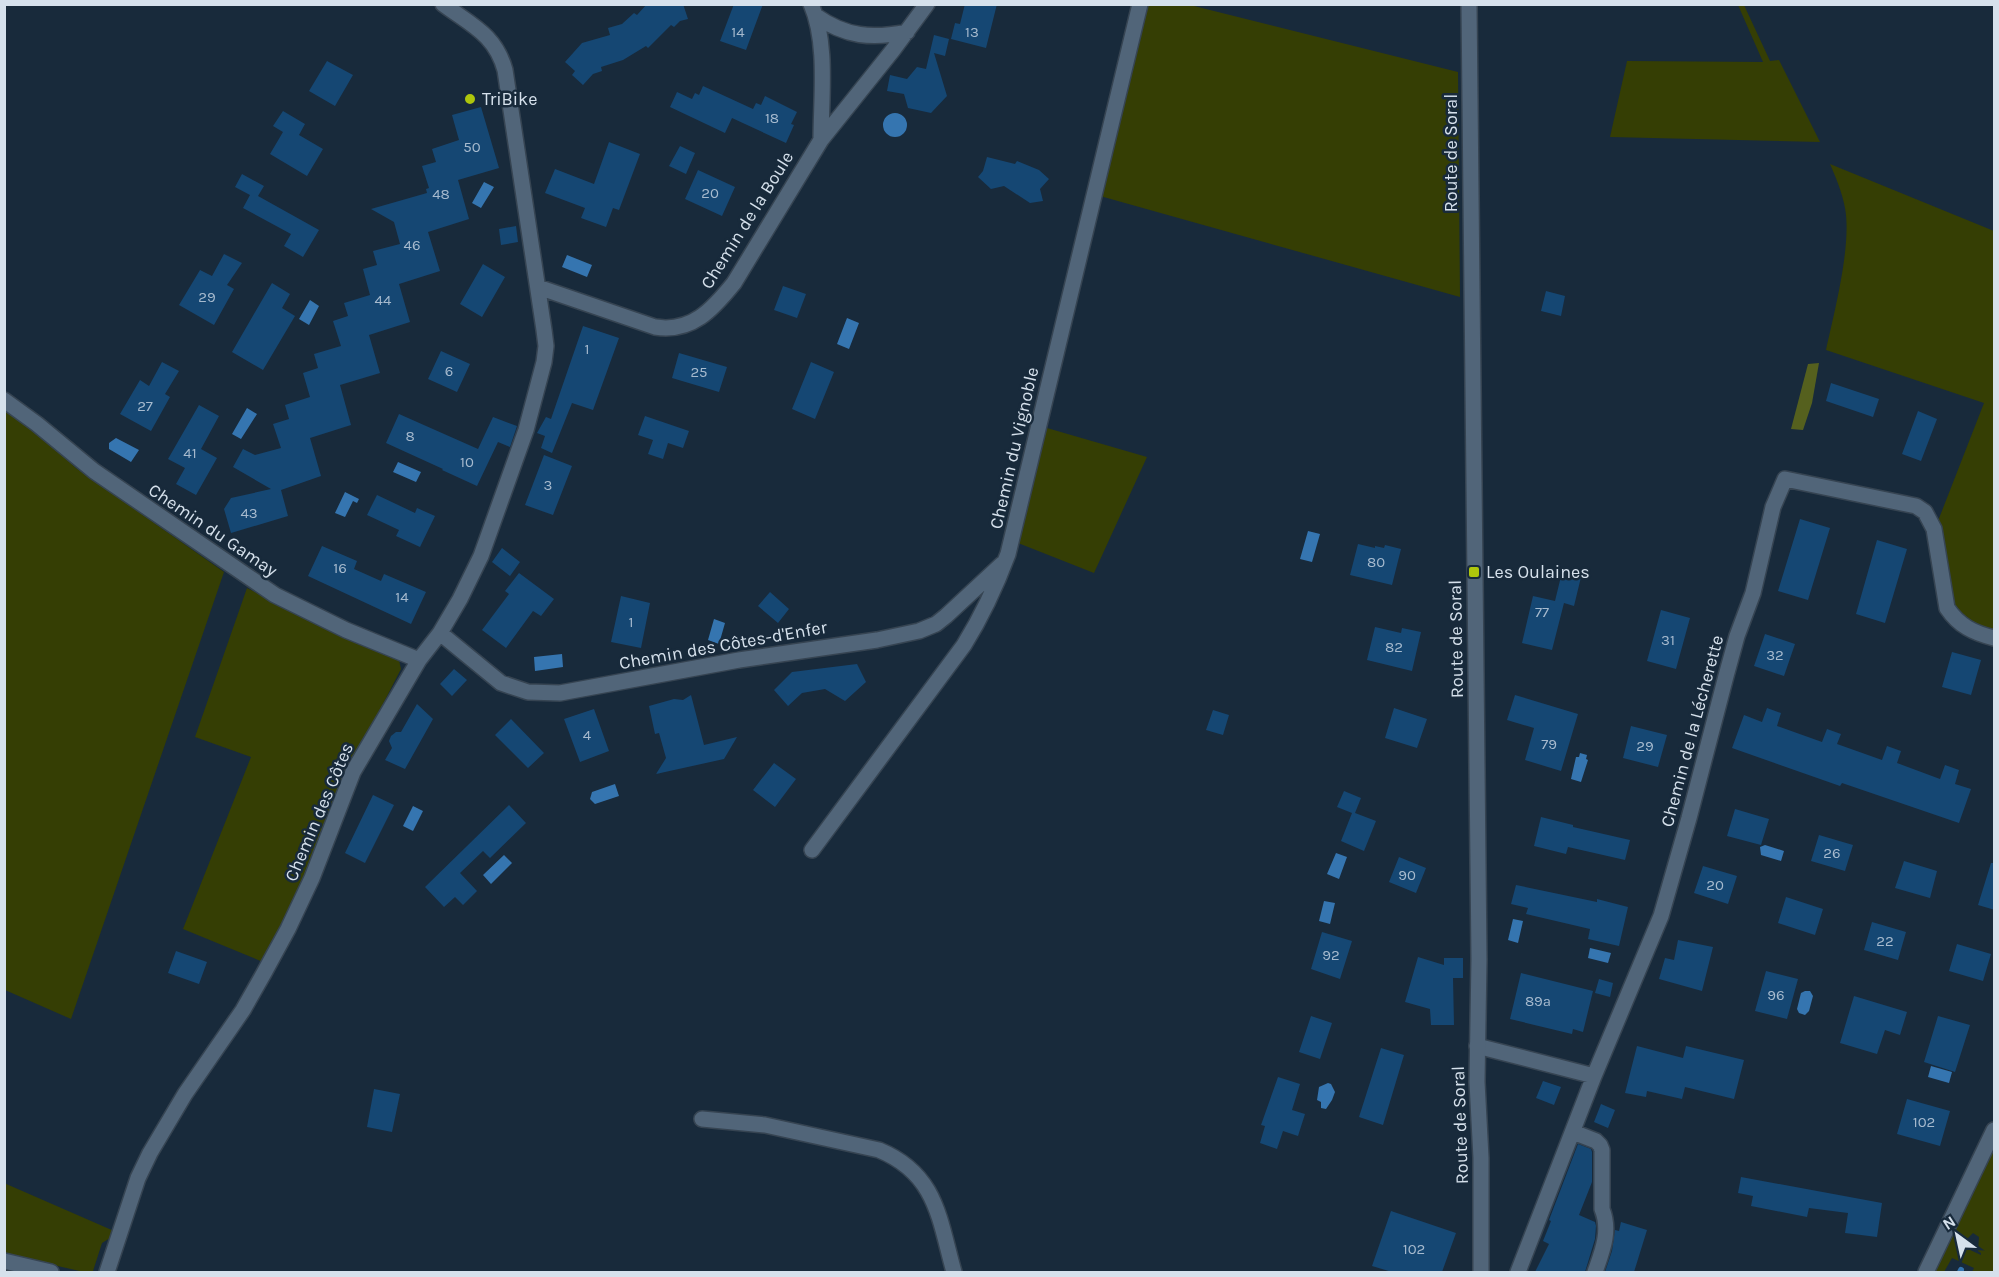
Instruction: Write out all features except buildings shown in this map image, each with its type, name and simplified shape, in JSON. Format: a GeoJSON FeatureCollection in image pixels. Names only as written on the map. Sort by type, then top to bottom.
{"type":"FeatureCollection","features":[{"type":"Feature","properties":{"kind":"street","name":"Chemin des Côtes"},"geometry":{"type":"LineString","coordinates":[[107,1272],[138,1178],[150,1153],[185,1094],[243,1010],[284,938],[312,878],[353,772],[419,660],[440,633],[460,599],[481,556],[526,430],[546,346],[505,70],[501,55],[490,39],[443,4]]}},
{"type":"Feature","properties":{"kind":"street","name":"Chemin de la Boule"},"geometry":{"type":"LineString","coordinates":[[538,287],[655,327],[669,330],[695,321],[718,303],[734,283],[821,140],[927,4]]}},
{"type":"Feature","properties":{"kind":"street","name":"Chemin du Vignoble"},"geometry":{"type":"LineString","coordinates":[[812,850],[964,645],[981,617],[1005,561],[1140,4]]}},
{"type":"Feature","properties":{"kind":"street","name":"Route de Soral"},"geometry":{"type":"LineString","coordinates":[[1469,4],[1479,959],[1477,1046],[1481,1272]]}},
{"type":"Feature","properties":{"kind":"street"},"geometry":{"type":"LineString","coordinates":[[813,10],[830,26],[849,33],[885,36],[907,32]]}},
{"type":"Feature","properties":{"kind":"street"},"geometry":{"type":"LineString","coordinates":[[813,10],[821,67],[821,140]]}},
{"type":"Feature","properties":{"kind":"street","name":"Chemin du Gamay"},"geometry":{"type":"LineString","coordinates":[[4,400],[94,471],[275,595],[346,630],[419,660]]}},
{"type":"Feature","properties":{"kind":"street","name":"Chemin de la Lécherette"},"geometry":{"type":"LineString","coordinates":[[1518,1272],[1594,1076],[1661,916],[1737,636],[1754,592],[1773,507],[1785,479],[1916,506],[1925,513],[1934,529],[1947,608],[1954,619],[1966,629],[1995,638]]}},
{"type":"Feature","properties":{"kind":"street","name":"Chemin des Côtes-d'Enfer"},"geometry":{"type":"LineString","coordinates":[[440,633],[501,683],[528,692],[560,693],[739,660],[877,640],[920,631],[936,624],[946,616],[1005,561]]}},
{"type":"Feature","properties":{"kind":"street"},"geometry":{"type":"LineString","coordinates":[[1477,1046],[1594,1076]]}},
{"type":"Feature","properties":{"kind":"street"},"geometry":{"type":"LineString","coordinates":[[702,1119],[765,1125],[879,1150],[891,1155],[924,1183],[933,1197],[954,1272]]}},
{"type":"Feature","properties":{"kind":"street"},"geometry":{"type":"LineString","coordinates":[[1926,1272],[1995,1130]]}},
{"type":"Feature","properties":{"kind":"street"},"geometry":{"type":"LineString","coordinates":[[1573,1132],[1596,1141],[1602,1150],[1602,1209],[1606,1217],[1605,1241],[1594,1272]]}},
{"type":"Feature","properties":{"kind":"street"},"geometry":{"type":"LineString","coordinates":[[4,1261],[51,1272]]}},
{"type":"Feature","properties":{"kind":"green space"},"geometry":{"type":"Polygon","coordinates":[[[1146,5],[1190,5],[1458,72],[1460,297],[1100,196],[1146,5]]]}},
{"type":"Feature","properties":{"kind":"green space"},"geometry":{"type":"Polygon","coordinates":[[[1738,5],[1744,5],[1770,61],[1779,60],[1820,142],[1610,137],[1627,61],[1763,62],[1738,5]]]}},
{"type":"Feature","properties":{"kind":"green space"},"geometry":{"type":"Polygon","coordinates":[[[1830,164],[1994,231],[1994,630],[1973,624],[1960,616],[1951,599],[1938,521],[1984,403],[1826,350],[1841,279],[1847,223],[1842,196],[1830,164]]]}},
{"type":"Feature","properties":{"kind":"green space"},"geometry":{"type":"Polygon","coordinates":[[[1819,363],[1812,403],[1803,430],[1791,429],[1808,364],[1819,363]]]}},
{"type":"Feature","properties":{"kind":"green space"},"geometry":{"type":"Polygon","coordinates":[[[4,401],[76,468],[224,572],[71,1019],[5,990],[4,401]]]}},
{"type":"Feature","properties":{"kind":"green space"},"geometry":{"type":"Polygon","coordinates":[[[1047,428],[1147,457],[1094,573],[1018,543],[1047,428]]]}},
{"type":"Feature","properties":{"kind":"green space"},"geometry":{"type":"Polygon","coordinates":[[[247,588],[342,636],[399,660],[401,669],[350,768],[308,876],[263,962],[183,929],[251,757],[195,737],[247,588]]]}},
{"type":"Feature","properties":{"kind":"green space"},"geometry":{"type":"Polygon","coordinates":[[[1994,1140],[1994,1272],[1972,1272],[1974,1268],[1952,1258],[1944,1272],[1931,1272],[1994,1140]],[[1973,1233],[1962,1244],[1958,1242],[1957,1244],[1981,1255],[1978,1251],[1979,1237],[1973,1233]]]}},
{"type":"Feature","properties":{"kind":"green space"},"geometry":{"type":"Polygon","coordinates":[[[4,1183],[114,1231],[110,1238],[102,1243],[93,1271],[84,1272],[5,1254],[4,1183]]]}},
{"type":"Feature","properties":{"kind":"water"},"geometry":{"type":"Polygon","coordinates":[[[895,113],[903,117],[907,125],[903,133],[895,137],[887,133],[883,125],[887,117],[895,113]]]}},
{"type":"Feature","properties":{"kind":"water"},"geometry":{"type":"Polygon","coordinates":[[[484,182],[494,187],[481,208],[472,203],[484,182]]]}},
{"type":"Feature","properties":{"kind":"water"},"geometry":{"type":"Polygon","coordinates":[[[567,255],[592,265],[587,277],[562,267],[567,255]]]}},
{"type":"Feature","properties":{"kind":"water"},"geometry":{"type":"Polygon","coordinates":[[[310,300],[319,306],[309,325],[299,319],[310,300]]]}},
{"type":"Feature","properties":{"kind":"water"},"geometry":{"type":"Polygon","coordinates":[[[847,318],[859,323],[849,349],[837,344],[847,318]]]}},
{"type":"Feature","properties":{"kind":"water"},"geometry":{"type":"Polygon","coordinates":[[[247,408],[257,414],[241,439],[232,434],[247,408]]]}},
{"type":"Feature","properties":{"kind":"water"},"geometry":{"type":"Polygon","coordinates":[[[116,438],[139,450],[131,462],[109,449],[109,443],[116,438]]]}},
{"type":"Feature","properties":{"kind":"water"},"geometry":{"type":"Polygon","coordinates":[[[398,462],[421,472],[416,482],[393,472],[398,462]]]}},
{"type":"Feature","properties":{"kind":"water"},"geometry":{"type":"Polygon","coordinates":[[[345,492],[359,499],[357,503],[353,501],[345,517],[335,513],[345,492]]]}},
{"type":"Feature","properties":{"kind":"water"},"geometry":{"type":"Polygon","coordinates":[[[1308,531],[1320,534],[1312,562],[1300,559],[1308,531]]]}},
{"type":"Feature","properties":{"kind":"water"},"geometry":{"type":"Polygon","coordinates":[[[714,619],[725,623],[719,644],[708,640],[714,619]]]}},
{"type":"Feature","properties":{"kind":"water"},"geometry":{"type":"Polygon","coordinates":[[[562,654],[563,667],[535,671],[534,657],[562,654]]]}},
{"type":"Feature","properties":{"kind":"water"},"geometry":{"type":"Polygon","coordinates":[[[1580,753],[1587,755],[1588,760],[1581,782],[1571,779],[1576,757],[1579,757],[1580,753]]]}},
{"type":"Feature","properties":{"kind":"water"},"geometry":{"type":"Polygon","coordinates":[[[615,784],[619,796],[595,804],[590,799],[592,792],[615,784]]]}},
{"type":"Feature","properties":{"kind":"water"},"geometry":{"type":"Polygon","coordinates":[[[413,806],[423,811],[413,831],[403,826],[413,806]]]}},
{"type":"Feature","properties":{"kind":"water"},"geometry":{"type":"Polygon","coordinates":[[[1765,845],[1784,851],[1781,861],[1761,855],[1760,847],[1765,845]]]}},
{"type":"Feature","properties":{"kind":"water"},"geometry":{"type":"Polygon","coordinates":[[[1336,853],[1347,857],[1339,879],[1327,874],[1336,853]]]}},
{"type":"Feature","properties":{"kind":"water"},"geometry":{"type":"Polygon","coordinates":[[[504,855],[512,863],[491,884],[483,875],[504,855]]]}},
{"type":"Feature","properties":{"kind":"water"},"geometry":{"type":"Polygon","coordinates":[[[1324,901],[1335,903],[1330,924],[1319,921],[1324,901]]]}},
{"type":"Feature","properties":{"kind":"water"},"geometry":{"type":"Polygon","coordinates":[[[1513,919],[1523,921],[1518,943],[1508,940],[1513,919]]]}},
{"type":"Feature","properties":{"kind":"water"},"geometry":{"type":"Polygon","coordinates":[[[1590,948],[1611,953],[1608,963],[1588,958],[1590,948]]]}},
{"type":"Feature","properties":{"kind":"water"},"geometry":{"type":"Polygon","coordinates":[[[1810,991],[1813,996],[1809,1011],[1805,1015],[1799,1013],[1797,1009],[1801,993],[1810,991]]]}},
{"type":"Feature","properties":{"kind":"water"},"geometry":{"type":"Polygon","coordinates":[[[1931,1066],[1952,1072],[1949,1083],[1928,1077],[1931,1066]]]}},
{"type":"Feature","properties":{"kind":"water"},"geometry":{"type":"Polygon","coordinates":[[[1328,1083],[1335,1092],[1326,1109],[1321,1108],[1321,1102],[1317,1100],[1319,1087],[1328,1083]]]}},
{"type":"Feature","properties":{"kind":"place","name":"TriBike"},"geometry":{"type":"Point","coordinates":[470,99]}},
{"type":"Feature","properties":{"kind":"place","name":"Les Oulaines"},"geometry":{"type":"Point","coordinates":[1474,572]}}]}
